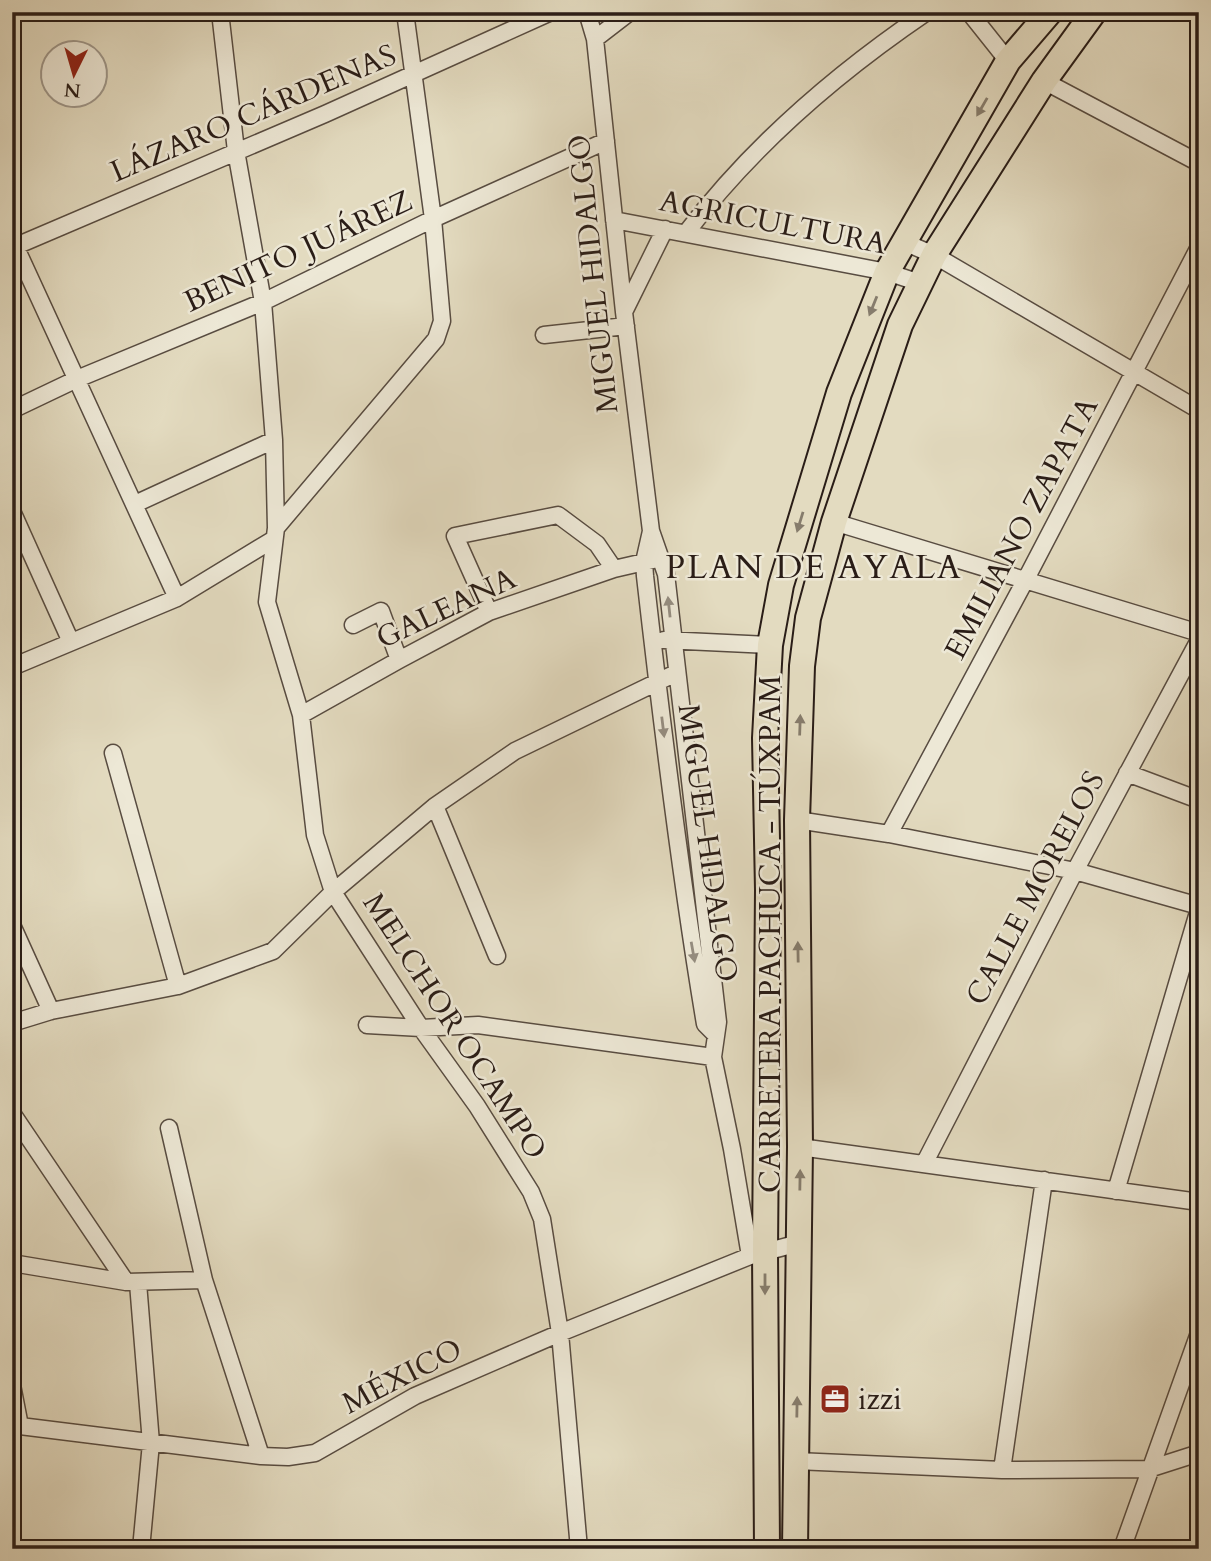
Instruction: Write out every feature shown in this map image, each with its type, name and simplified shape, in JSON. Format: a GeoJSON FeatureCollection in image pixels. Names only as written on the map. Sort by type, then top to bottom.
{"type":"FeatureCollection","features":[{"type":"Feature","properties":{"kind":"main road","name":"CARRETERA PACHUCA - TÚXPAM"},"geometry":{"type":"LineString","coordinates":[[767,1549],[757,1254],[768,890],[765,738],[770,645],[781,585],[839,393],[887,272],[1008,61],[1050,12]]}},
{"type":"Feature","properties":{"kind":"main road","name":"CARRETERA PACHUCA - TÚXPAM"},"geometry":{"type":"LineString","coordinates":[[795,1549],[800,1147],[797,820],[802,666],[808,618],[834,522],[900,326],[920,283],[934,255],[1044,81],[1094,12]]}},
{"type":"Feature","properties":{"kind":"street","name":"MELCHOR OCAMPO"},"geometry":{"type":"LineString","coordinates":[[220,12],[236,151],[263,302],[274,440],[275,533],[267,601],[301,715],[315,835],[333,892],[421,1028],[477,1106],[531,1192],[542,1219],[560,1333],[579,1549]]}},
{"type":"Feature","properties":{"kind":"street"},"geometry":{"type":"LineString","coordinates":[[12,667],[177,598],[275,533],[436,339],[442,321],[433,219],[405,12]]}},
{"type":"Feature","properties":{"kind":"street","name":"LÁZARO CÁRDENAS"},"geometry":{"type":"LineString","coordinates":[[14,243],[414,75],[551,12]]}},
{"type":"Feature","properties":{"kind":"street","name":"MIGUEL HIDALGO"},"geometry":{"type":"LineString","coordinates":[[587,12],[595,39],[651,531],[666,575],[718,1022],[713,1057],[757,1254]]}},
{"type":"Feature","properties":{"kind":"street"},"geometry":{"type":"LineString","coordinates":[[595,39],[630,12]]}},
{"type":"Feature","properties":{"kind":"street"},"geometry":{"type":"LineString","coordinates":[[686,233],[746,161],[774,135],[880,43],[927,12]]}},
{"type":"Feature","properties":{"kind":"street"},"geometry":{"type":"LineString","coordinates":[[969,12],[1008,61]]}},
{"type":"Feature","properties":{"kind":"street"},"geometry":{"type":"LineString","coordinates":[[1044,81],[1199,163]]}},
{"type":"Feature","properties":{"kind":"street","name":"BENITO JUÁREZ"},"geometry":{"type":"LineString","coordinates":[[12,410],[77,379],[263,302],[433,219],[606,141]]}},
{"type":"Feature","properties":{"kind":"street","name":"AGRICULTURA"},"geometry":{"type":"LineString","coordinates":[[614,220],[887,272],[920,283]]}},
{"type":"Feature","properties":{"kind":"street"},"geometry":{"type":"LineString","coordinates":[[544,335],[625,319],[665,229]]}},
{"type":"Feature","properties":{"kind":"street"},"geometry":{"type":"LineString","coordinates":[[904,242],[934,255],[1199,410]]}},
{"type":"Feature","properties":{"kind":"street"},"geometry":{"type":"LineString","coordinates":[[14,243],[177,598]]}},
{"type":"Feature","properties":{"kind":"street","name":"EMILIANO ZAPATA"},"geometry":{"type":"LineString","coordinates":[[890,834],[1199,247]]}},
{"type":"Feature","properties":{"kind":"street"},"geometry":{"type":"LineString","coordinates":[[135,505],[274,440]]}},
{"type":"Feature","properties":{"kind":"street"},"geometry":{"type":"LineString","coordinates":[[12,511],[71,642]]}},
{"type":"Feature","properties":{"kind":"street"},"geometry":{"type":"LineString","coordinates":[[489,612],[455,536],[558,515],[597,544],[614,569]]}},
{"type":"Feature","properties":{"kind":"street"},"geometry":{"type":"LineString","coordinates":[[834,522],[1199,633]]}},
{"type":"Feature","properties":{"kind":"street","name":"MIGUEL HIDALGO"},"geometry":{"type":"LineString","coordinates":[[651,531],[644,562],[657,682],[705,1024],[715,1034]]}},
{"type":"Feature","properties":{"kind":"street","name":"GALEANA"},"geometry":{"type":"LineString","coordinates":[[301,715],[489,612],[614,569],[662,559]]}},
{"type":"Feature","properties":{"kind":"street"},"geometry":{"type":"LineString","coordinates":[[353,625],[381,611],[399,660]]}},
{"type":"Feature","properties":{"kind":"street"},"geometry":{"type":"LineString","coordinates":[[652,641],[672,639],[770,645]]}},
{"type":"Feature","properties":{"kind":"street","name":"CALLE MORELOS"},"geometry":{"type":"LineString","coordinates":[[924,1164],[1075,871],[1199,640]]}},
{"type":"Feature","properties":{"kind":"street"},"geometry":{"type":"LineString","coordinates":[[12,1023],[51,1011],[178,986],[273,951],[333,892],[435,806],[515,751],[676,673]]}},
{"type":"Feature","properties":{"kind":"street"},"geometry":{"type":"LineString","coordinates":[[113,754],[178,986]]}},
{"type":"Feature","properties":{"kind":"street"},"geometry":{"type":"LineString","coordinates":[[1127,773],[1199,800]]}},
{"type":"Feature","properties":{"kind":"street"},"geometry":{"type":"LineString","coordinates":[[435,806],[497,956]]}},
{"type":"Feature","properties":{"kind":"street"},"geometry":{"type":"LineString","coordinates":[[797,820],[890,834],[1075,871],[1199,907],[1116,1191]]}},
{"type":"Feature","properties":{"kind":"street"},"geometry":{"type":"LineString","coordinates":[[685,895],[702,893]]}},
{"type":"Feature","properties":{"kind":"street"},"geometry":{"type":"LineString","coordinates":[[12,925],[51,1011]]}},
{"type":"Feature","properties":{"kind":"street"},"geometry":{"type":"LineString","coordinates":[[367,1025],[421,1028],[478,1025],[713,1057]]}},
{"type":"Feature","properties":{"kind":"street"},"geometry":{"type":"LineString","coordinates":[[12,1113],[132,1283],[151,1443],[141,1549]]}},
{"type":"Feature","properties":{"kind":"street"},"geometry":{"type":"LineString","coordinates":[[169,1128],[204,1280],[261,1456]]}},
{"type":"Feature","properties":{"kind":"street"},"geometry":{"type":"LineString","coordinates":[[800,1147],[1199,1202]]}},
{"type":"Feature","properties":{"kind":"street"},"geometry":{"type":"LineString","coordinates":[[1002,1470],[1044,1180]]}},
{"type":"Feature","properties":{"kind":"street","name":"MÉXICO"},"geometry":{"type":"LineString","coordinates":[[16,1426],[261,1456],[288,1457],[315,1453],[415,1396],[560,1333],[757,1254],[799,1243]]}},
{"type":"Feature","properties":{"kind":"street"},"geometry":{"type":"LineString","coordinates":[[12,1263],[132,1283],[204,1280]]}},
{"type":"Feature","properties":{"kind":"street"},"geometry":{"type":"LineString","coordinates":[[1122,1549],[1199,1333]]}},
{"type":"Feature","properties":{"kind":"street"},"geometry":{"type":"LineString","coordinates":[[12,1385],[16,1426]]}},
{"type":"Feature","properties":{"kind":"street"},"geometry":{"type":"LineString","coordinates":[[796,1461],[1002,1470],[1149,1469],[1199,1453]]}},
{"type":"Feature","properties":{"kind":"place","name":"izzi"},"geometry":{"type":"Point","coordinates":[835,1399]}},
{"type":"Feature","properties":{"kind":"district","name":"PLAN DE AYALA"},"geometry":{"type":"Point","coordinates":[814,566]}}]}
